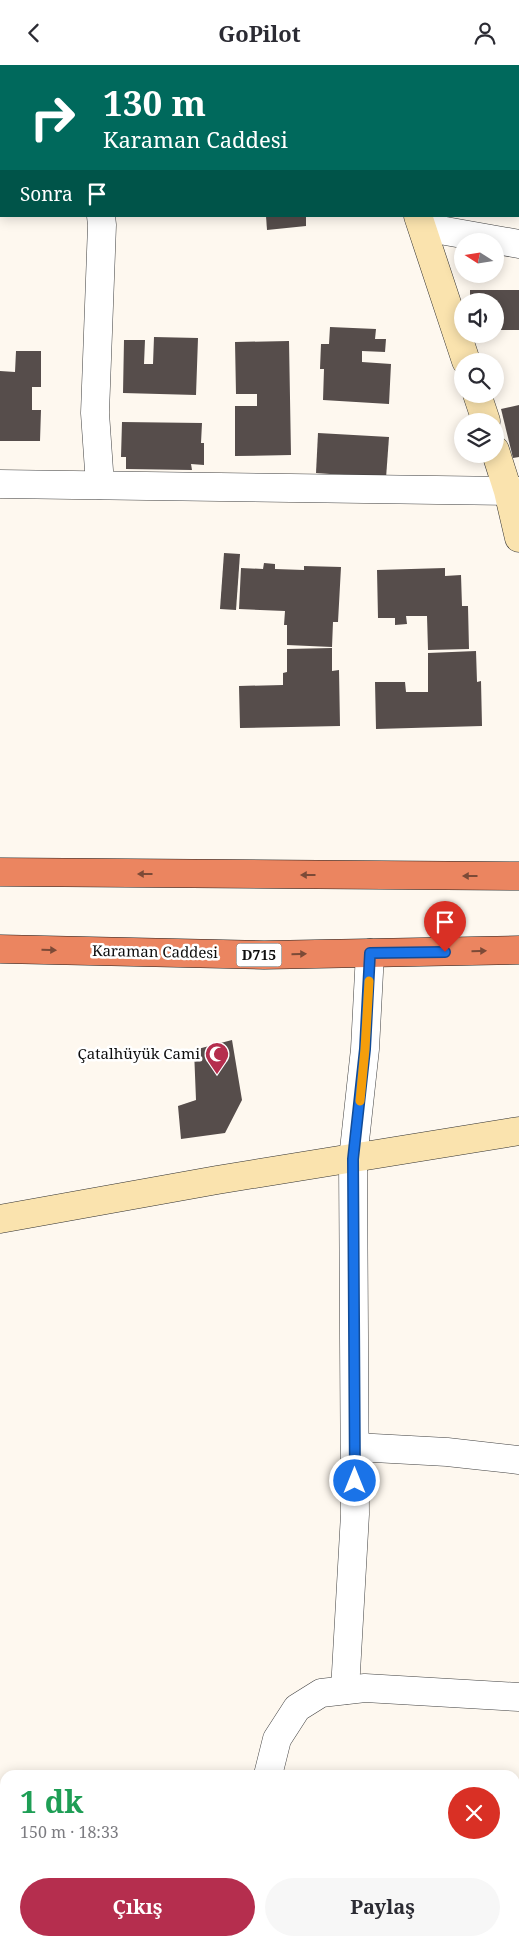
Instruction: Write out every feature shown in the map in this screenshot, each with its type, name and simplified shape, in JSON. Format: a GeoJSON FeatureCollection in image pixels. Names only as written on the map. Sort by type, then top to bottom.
{"type":"FeatureCollection","features":[{"type":"Feature","properties":{"kind":"highway"},"geometry":{"type":"LineString","coordinates":[[0,873],[519,876]]}},
{"type":"Feature","properties":{"kind":"highway","name":"Karaman Caddesi"},"geometry":{"type":"LineString","coordinates":[[0,949],[264,955],[519,950]]}},
{"type":"Feature","properties":{"kind":"street"},"geometry":{"type":"LineString","coordinates":[[100,485],[95,413],[102,252],[101,217]]}},
{"type":"Feature","properties":{"kind":"street"},"geometry":{"type":"LineString","coordinates":[[420,222],[519,245]]}},
{"type":"Feature","properties":{"kind":"street"},"geometry":{"type":"LineString","coordinates":[[420,222],[463,353]]}},
{"type":"Feature","properties":{"kind":"street"},"geometry":{"type":"LineString","coordinates":[[501,463],[514,491],[519,538]]}},
{"type":"Feature","properties":{"kind":"street"},"geometry":{"type":"LineString","coordinates":[[0,484],[514,491]]}},
{"type":"Feature","properties":{"kind":"street"},"geometry":{"type":"LineString","coordinates":[[345,1690],[355,1514],[353,1159],[365,1049],[370,953]]}},
{"type":"Feature","properties":{"kind":"street"},"geometry":{"type":"LineString","coordinates":[[0,1219],[217,1180],[519,1131]]}},
{"type":"Feature","properties":{"kind":"street"},"geometry":{"type":"LineString","coordinates":[[355,1447],[447,1452],[519,1460]]}},
{"type":"Feature","properties":{"kind":"street"},"geometry":{"type":"LineString","coordinates":[[269,1770],[277,1739],[298,1708],[321,1693],[365,1688],[519,1697]]}},
{"type":"Feature","properties":{"kind":"building"},"geometry":{"type":"Polygon","coordinates":[[[266,217],[306,217],[306,226],[267,230],[266,217]]]}},
{"type":"Feature","properties":{"kind":"building"},"geometry":{"type":"Polygon","coordinates":[[[470,290],[519,290],[519,330],[504,330],[504,293],[470,293],[470,290]]]}},
{"type":"Feature","properties":{"kind":"building"},"geometry":{"type":"Polygon","coordinates":[[[330,327],[376,329],[375,339],[386,339],[385,352],[362,351],[362,362],[391,364],[389,404],[323,400],[324,369],[320,369],[321,344],[329,344],[330,327]]]}},
{"type":"Feature","properties":{"kind":"building"},"geometry":{"type":"Polygon","coordinates":[[[154,337],[198,338],[196,395],[123,393],[124,340],[145,340],[144,364],[153,364],[154,337]]]}},
{"type":"Feature","properties":{"kind":"building"},"geometry":{"type":"Polygon","coordinates":[[[289,341],[291,455],[235,456],[235,406],[257,406],[257,394],[236,394],[235,342],[289,341]]]}},
{"type":"Feature","properties":{"kind":"building"},"geometry":{"type":"Polygon","coordinates":[[[16,351],[41,351],[41,387],[32,387],[32,410],[41,410],[40,441],[0,441],[0,371],[15,372],[16,351]]]}},
{"type":"Feature","properties":{"kind":"building"},"geometry":{"type":"Polygon","coordinates":[[[519,405],[519,457],[513,458],[504,421],[504,413],[502,413],[501,409],[519,405]]]}},
{"type":"Feature","properties":{"kind":"building"},"geometry":{"type":"Polygon","coordinates":[[[122,422],[202,423],[201,443],[204,443],[204,465],[191,464],[192,470],[126,469],[126,457],[121,457],[122,422]]]}},
{"type":"Feature","properties":{"kind":"building"},"geometry":{"type":"Polygon","coordinates":[[[318,433],[389,437],[386,478],[316,473],[318,433]]]}},
{"type":"Feature","properties":{"kind":"building"},"geometry":{"type":"Polygon","coordinates":[[[224,553],[240,554],[236,610],[220,609],[224,553]]]}},
{"type":"Feature","properties":{"kind":"building"},"geometry":{"type":"Polygon","coordinates":[[[264,563],[275,564],[275,569],[304,570],[304,566],[341,567],[338,622],[333,622],[332,647],[287,645],[287,625],[284,625],[285,611],[239,609],[241,568],[263,569],[264,563]]]}},
{"type":"Feature","properties":{"kind":"building"},"geometry":{"type":"Polygon","coordinates":[[[445,568],[445,576],[461,575],[462,606],[468,606],[469,649],[428,650],[427,616],[406,616],[407,624],[395,625],[395,618],[378,618],[377,570],[445,568]]]}},
{"type":"Feature","properties":{"kind":"building"},"geometry":{"type":"Polygon","coordinates":[[[332,648],[332,671],[339,670],[340,726],[240,728],[239,686],[283,685],[283,673],[287,672],[287,649],[332,648]]]}},
{"type":"Feature","properties":{"kind":"building"},"geometry":{"type":"Polygon","coordinates":[[[476,651],[477,682],[481,681],[482,726],[376,729],[375,682],[405,682],[406,692],[428,692],[428,653],[476,651]]]}},
{"type":"Feature","properties":{"kind":"building","name":"Çatalhüyük Cami"},"geometry":{"type":"Polygon","coordinates":[[[232,1040],[242,1100],[225,1133],[181,1139],[178,1106],[196,1100],[194,1050],[232,1040]]]}},
{"type":"Feature","properties":{"kind":"slow traffic"},"geometry":{"type":"LineString","coordinates":[[360,1101],[369,981]]}},
{"type":"Feature","properties":{"kind":"place","name":"Çatalhüyük Cami"},"geometry":{"type":"Point","coordinates":[217,1075]}},
{"type":"Feature","properties":{"kind":"route"},"geometry":{"type":"LineString","coordinates":[[355,1481],[353,1159],[365,1049],[370,953],[445,952]]}}]}
